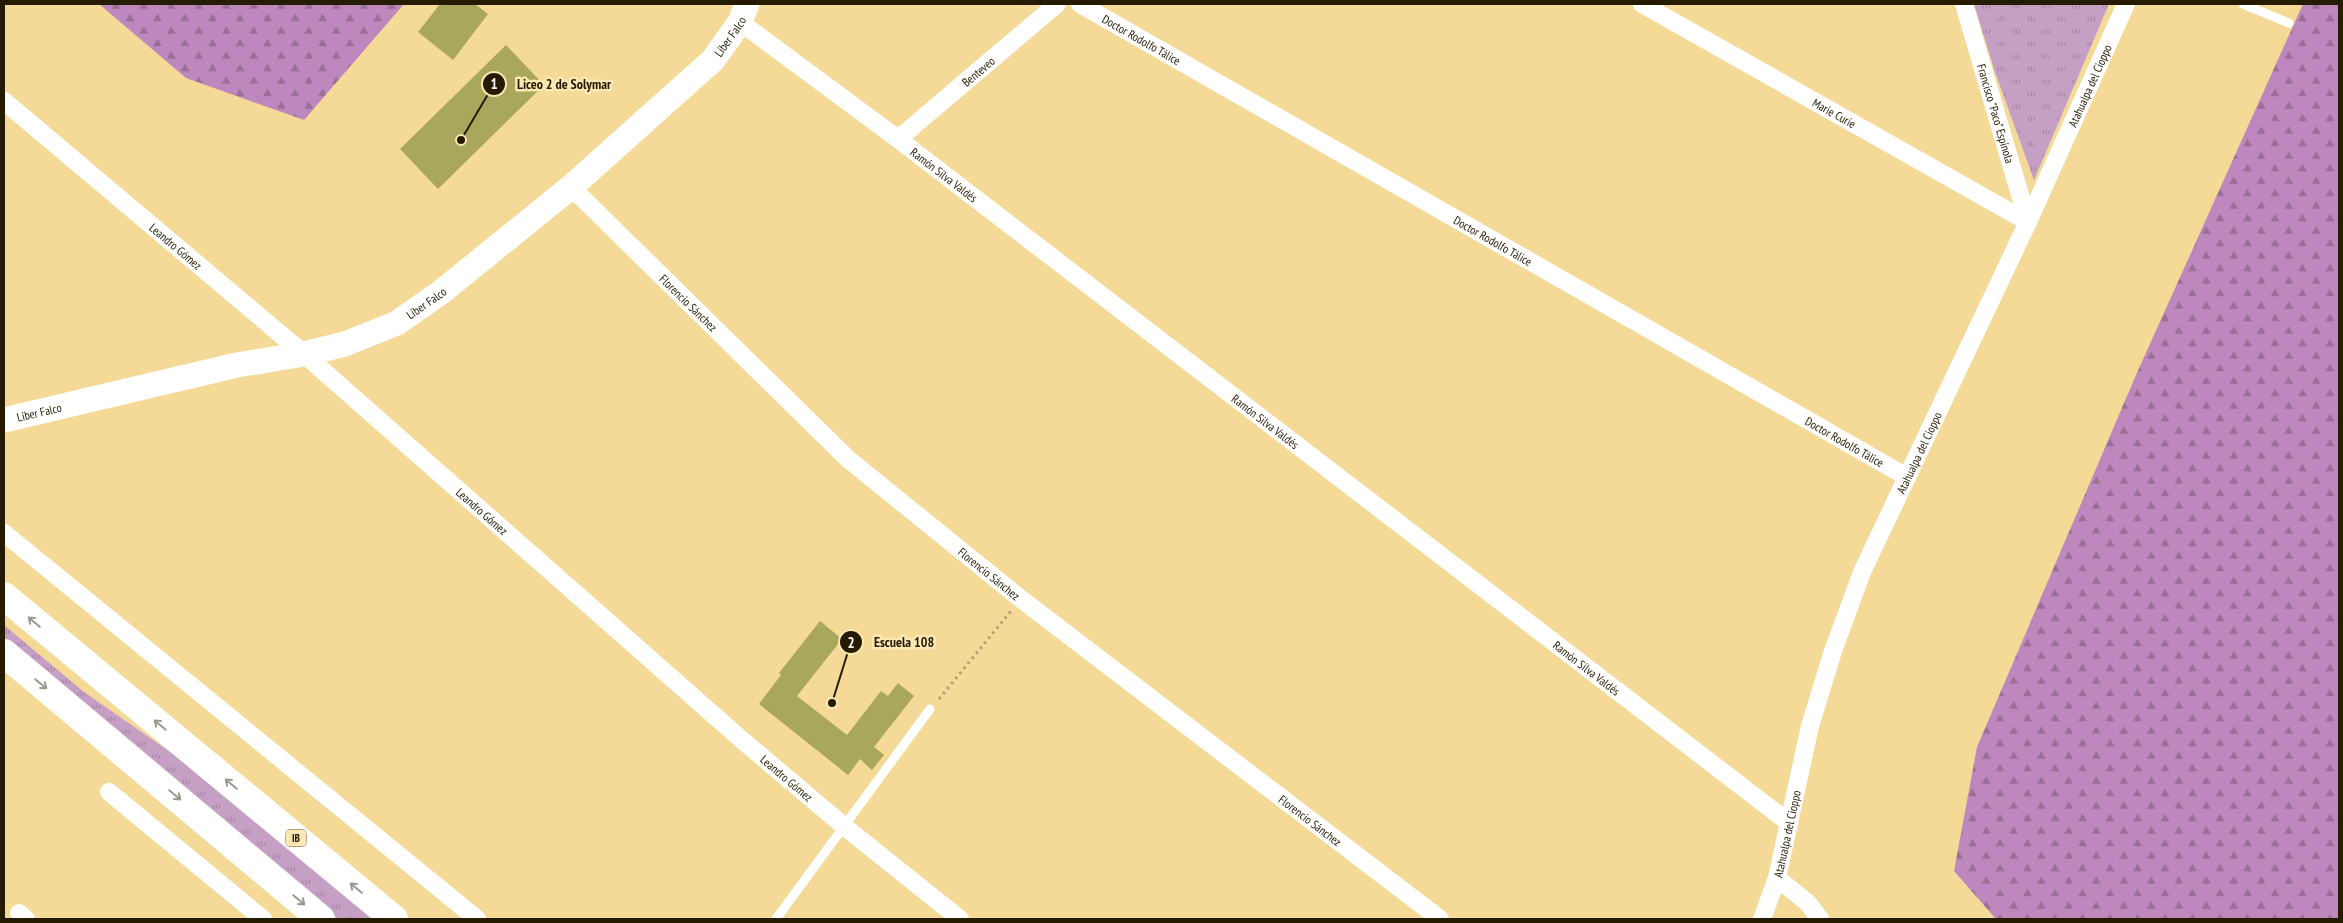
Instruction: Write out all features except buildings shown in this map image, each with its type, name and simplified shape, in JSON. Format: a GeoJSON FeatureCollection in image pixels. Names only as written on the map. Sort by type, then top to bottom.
{"type":"FeatureCollection","features":[{"type":"Feature","properties":{"kind":"highway","name":"IB"},"geometry":{"type":"LineString","coordinates":[[4,596],[394,919]]}},
{"type":"Feature","properties":{"kind":"highway"},"geometry":{"type":"LineString","coordinates":[[4,653],[321,919]]}},
{"type":"Feature","properties":{"kind":"street","name":"Benteveo"},"geometry":{"type":"LineString","coordinates":[[898,139],[1057,4]]}},
{"type":"Feature","properties":{"kind":"street","name":"Doctor Rodolfo Tálice"},"geometry":{"type":"LineString","coordinates":[[1080,4],[1907,477]]}},
{"type":"Feature","properties":{"kind":"street","name":"Marie Curie"},"geometry":{"type":"LineString","coordinates":[[1642,4],[2028,222]]}},
{"type":"Feature","properties":{"kind":"street","name":"Francisco \"Paco\" Espínola"},"geometry":{"type":"LineString","coordinates":[[1964,4],[2028,222]]}},
{"type":"Feature","properties":{"kind":"street","name":"Atahualpa del Cioppo"},"geometry":{"type":"LineString","coordinates":[[1762,919],[1777,878],[1810,726],[1833,651],[1862,572],[2028,222],[2126,4]]}},
{"type":"Feature","properties":{"kind":"street","name":"Ramón Silva Valdés"},"geometry":{"type":"LineString","coordinates":[[744,13],[898,139],[1788,822]]}},
{"type":"Feature","properties":{"kind":"street","name":"Líber Falco"},"geometry":{"type":"LineString","coordinates":[[4,420],[237,365],[304,354],[346,344],[397,323],[440,293],[571,187],[713,60],[744,13]]}},
{"type":"Feature","properties":{"kind":"street","name":"Leandro Gómez"},"geometry":{"type":"LineString","coordinates":[[4,101],[304,354],[727,727],[845,827],[960,919]]}},
{"type":"Feature","properties":{"kind":"street","name":"Florencio Sánchez"},"geometry":{"type":"LineString","coordinates":[[571,187],[848,459],[1021,599],[1440,919]]}},
{"type":"Feature","properties":{"kind":"street"},"geometry":{"type":"LineString","coordinates":[[4,533],[477,919]]}},
{"type":"Feature","properties":{"kind":"street"},"geometry":{"type":"LineString","coordinates":[[109,792],[262,919]]}},
{"type":"Feature","properties":{"kind":"street"},"geometry":{"type":"LineString","coordinates":[[1777,878],[1808,903],[1820,919]]}},
{"type":"Feature","properties":{"kind":"lane"},"geometry":{"type":"LineString","coordinates":[[2243,4],[2289,23]]}},
{"type":"Feature","properties":{"kind":"lane"},"geometry":{"type":"LineString","coordinates":[[776,919],[930,710]]}},
{"type":"Feature","properties":{"kind":"path"},"geometry":{"type":"LineString","coordinates":[[930,710],[1021,599]]}},
{"type":"Feature","properties":{"kind":"green space"},"geometry":{"type":"Polygon","coordinates":[[[99,4],[404,4],[304,120],[186,78],[99,4]]]}},
{"type":"Feature","properties":{"kind":"green space"},"geometry":{"type":"Polygon","coordinates":[[[1974,4],[2109,4],[2034,180],[1995,72],[1974,4]]]}},
{"type":"Feature","properties":{"kind":"green space"},"geometry":{"type":"Polygon","coordinates":[[[2303,4],[2339,4],[2339,919],[1996,919],[1954,871],[1977,747],[2136,375],[2303,4]]]}},
{"type":"Feature","properties":{"kind":"green space"},"geometry":{"type":"Polygon","coordinates":[[[4,625],[84,692],[199,772],[374,919],[338,919],[4,641],[4,625]]]}},
{"type":"Feature","properties":{"kind":"place","name":"Liceo 2 de Solymar"},"geometry":{"type":"Point","coordinates":[461,140]}},
{"type":"Feature","properties":{"kind":"place","name":"Escuela 108"},"geometry":{"type":"Point","coordinates":[832,703]}}]}
